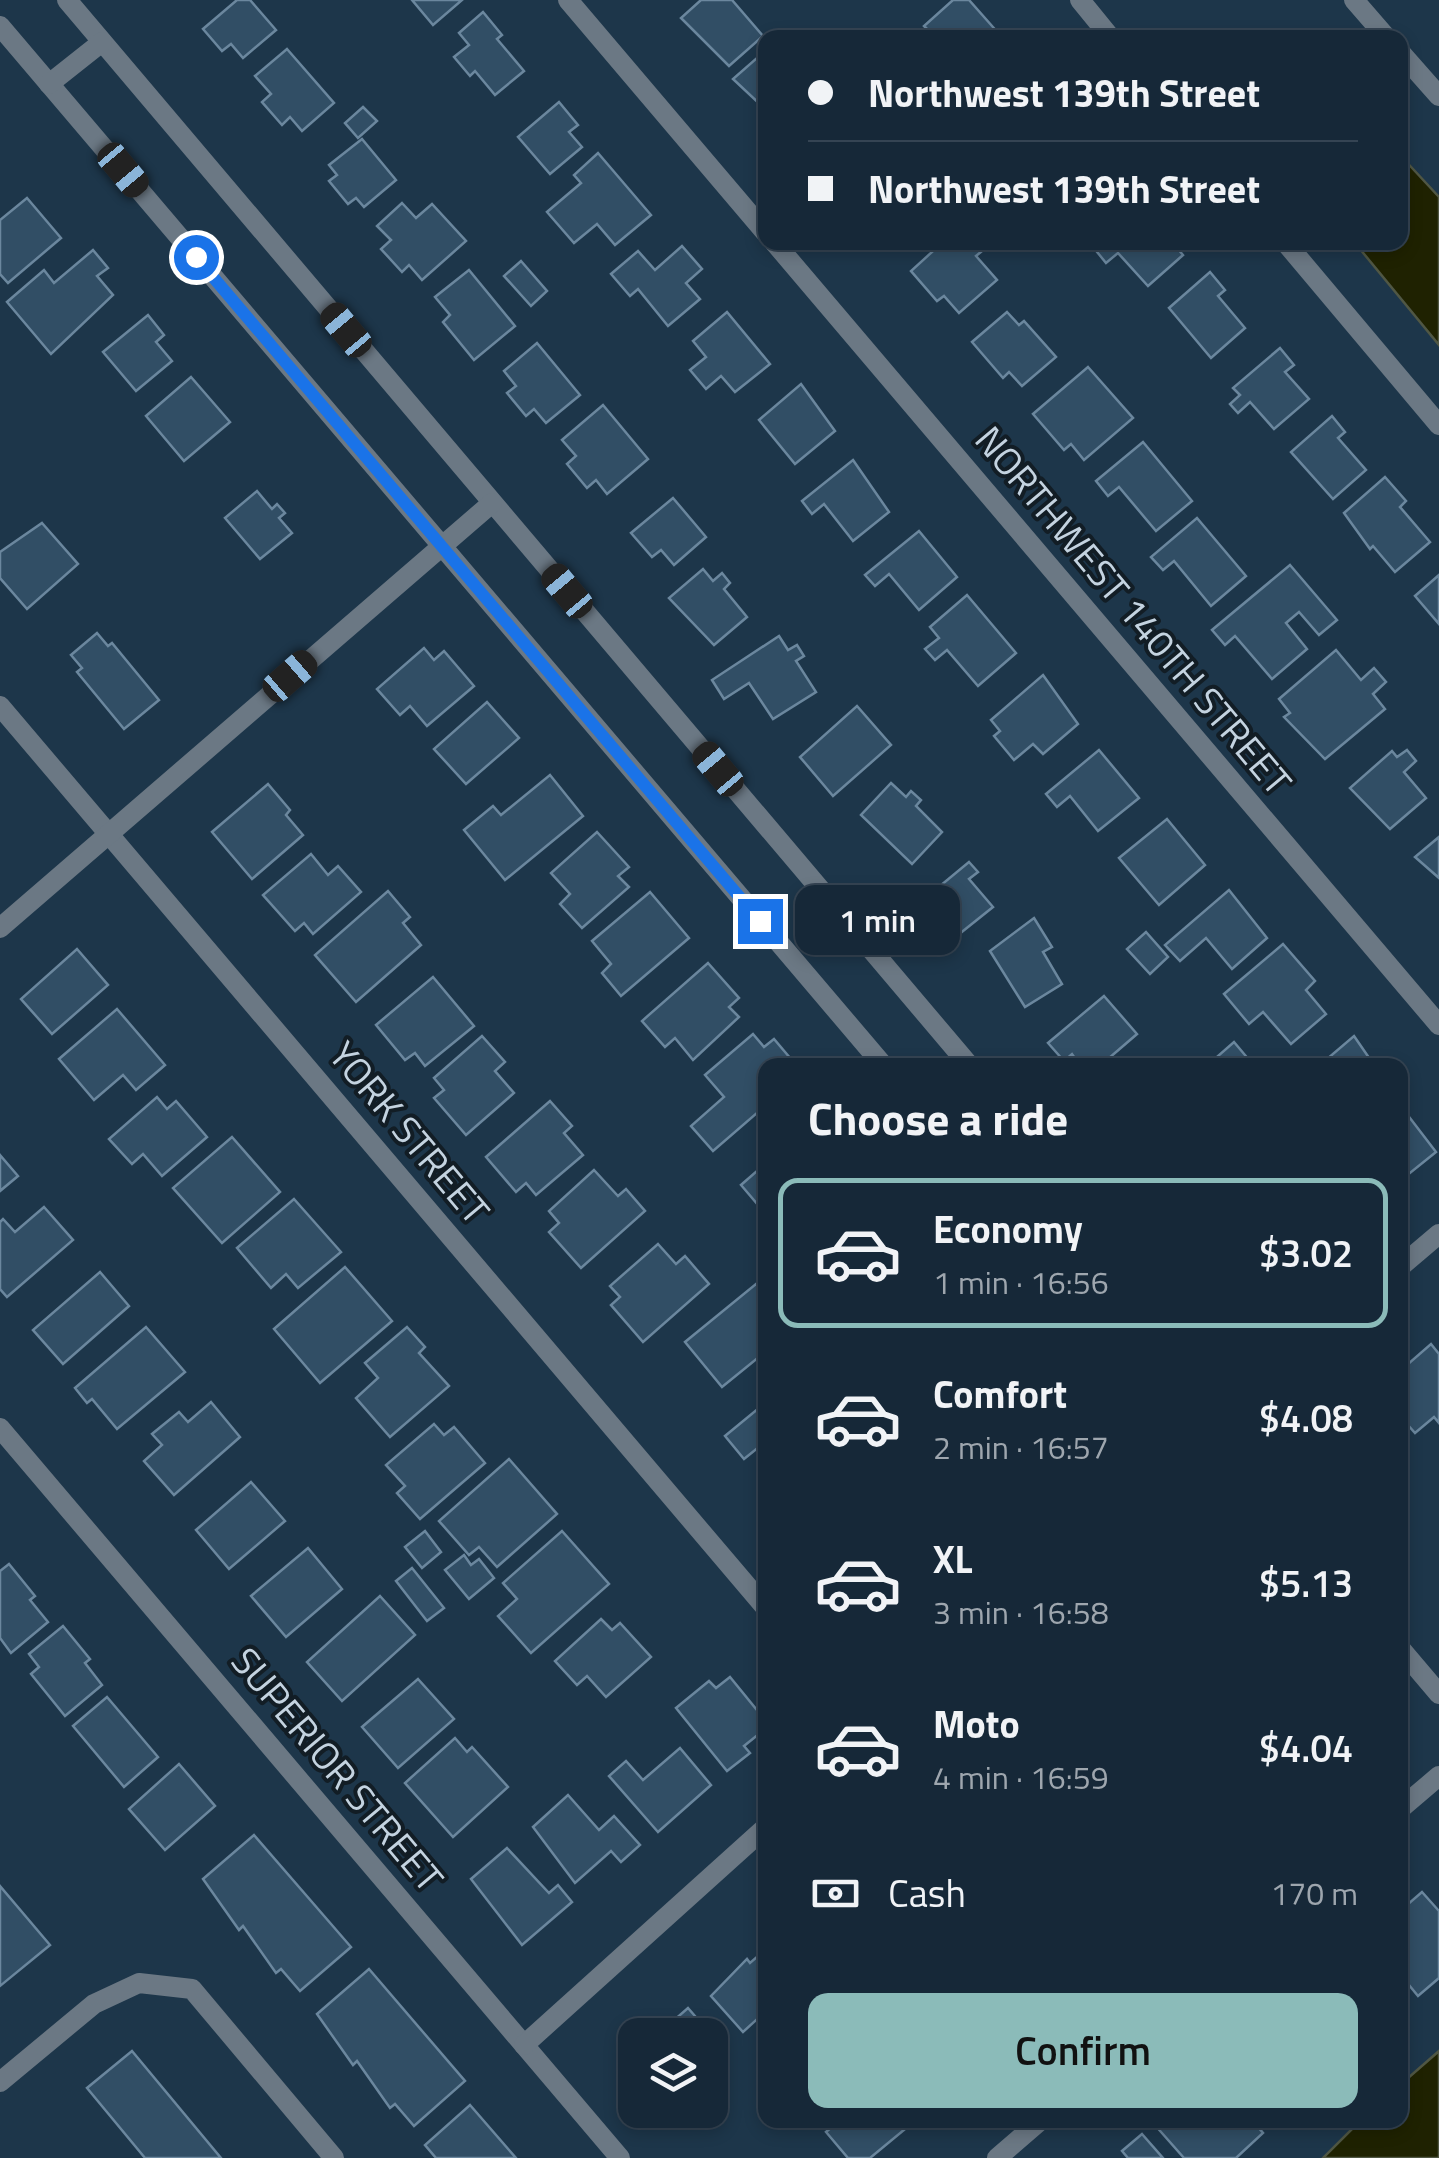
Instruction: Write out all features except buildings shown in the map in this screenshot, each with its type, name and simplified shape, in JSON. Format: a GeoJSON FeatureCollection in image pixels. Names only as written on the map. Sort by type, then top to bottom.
{"type":"FeatureCollection","features":[{"type":"Feature","properties":{"kind":"street"},"geometry":{"type":"LineString","coordinates":[[66,0],[962,1058]]}},
{"type":"Feature","properties":{"kind":"street"},"geometry":{"type":"LineString","coordinates":[[568,0],[758,224]]}},
{"type":"Feature","properties":{"kind":"street"},"geometry":{"type":"LineString","coordinates":[[1080,0],[1104,30]]}},
{"type":"Feature","properties":{"kind":"street"},"geometry":{"type":"LineString","coordinates":[[1354,0],[1380,30]]}},
{"type":"Feature","properties":{"kind":"street"},"geometry":{"type":"LineString","coordinates":[[0,26],[877,1058]]}},
{"type":"Feature","properties":{"kind":"street"},"geometry":{"type":"LineString","coordinates":[[49,84],[102,42]]}},
{"type":"Feature","properties":{"kind":"street"},"geometry":{"type":"LineString","coordinates":[[1408,61],[1439,96]]}},
{"type":"Feature","properties":{"kind":"street","name":"NORTHWEST 140TH STREET"},"geometry":{"type":"LineString","coordinates":[[781,250],[1439,1025]]}},
{"type":"Feature","properties":{"kind":"street"},"geometry":{"type":"LineString","coordinates":[[1292,250],[1439,425]]}},
{"type":"Feature","properties":{"kind":"street"},"geometry":{"type":"LineString","coordinates":[[0,928],[492,502]]}},
{"type":"Feature","properties":{"kind":"street","name":"YORK STREET"},"geometry":{"type":"LineString","coordinates":[[0,706],[758,1599]]}},
{"type":"Feature","properties":{"kind":"street"},"geometry":{"type":"LineString","coordinates":[[1408,1260],[1439,1234]]}},
{"type":"Feature","properties":{"kind":"street","name":"SUPERIOR STREET"},"geometry":{"type":"LineString","coordinates":[[0,1428],[620,2158]]}},
{"type":"Feature","properties":{"kind":"street"},"geometry":{"type":"LineString","coordinates":[[1408,1657],[1439,1694]]}},
{"type":"Feature","properties":{"kind":"street"},"geometry":{"type":"LineString","coordinates":[[1408,1803],[1439,1776]]}},
{"type":"Feature","properties":{"kind":"street"},"geometry":{"type":"LineString","coordinates":[[524,2045],[758,1834]]}},
{"type":"Feature","properties":{"kind":"street"},"geometry":{"type":"LineString","coordinates":[[0,2082],[94,2004],[139,1982],[192,1989],[334,2158]]}},
{"type":"Feature","properties":{"kind":"street"},"geometry":{"type":"LineString","coordinates":[[997,2158],[1032,2128]]}},
{"type":"Feature","properties":{"kind":"shaded area"},"geometry":{"type":"Polygon","coordinates":[[[1408,164],[1439,197],[1439,345],[1361,250],[1408,250],[1408,164]]]}},
{"type":"Feature","properties":{"kind":"shaded area"},"geometry":{"type":"Polygon","coordinates":[[[1439,2051],[1439,2158],[1323,2158],[1353,2128],[1408,2128],[1408,2078],[1439,2051]]]}},
{"type":"Feature","properties":{"kind":"route"},"geometry":{"type":"LineString","coordinates":[[196,257],[760,921]]}}]}
